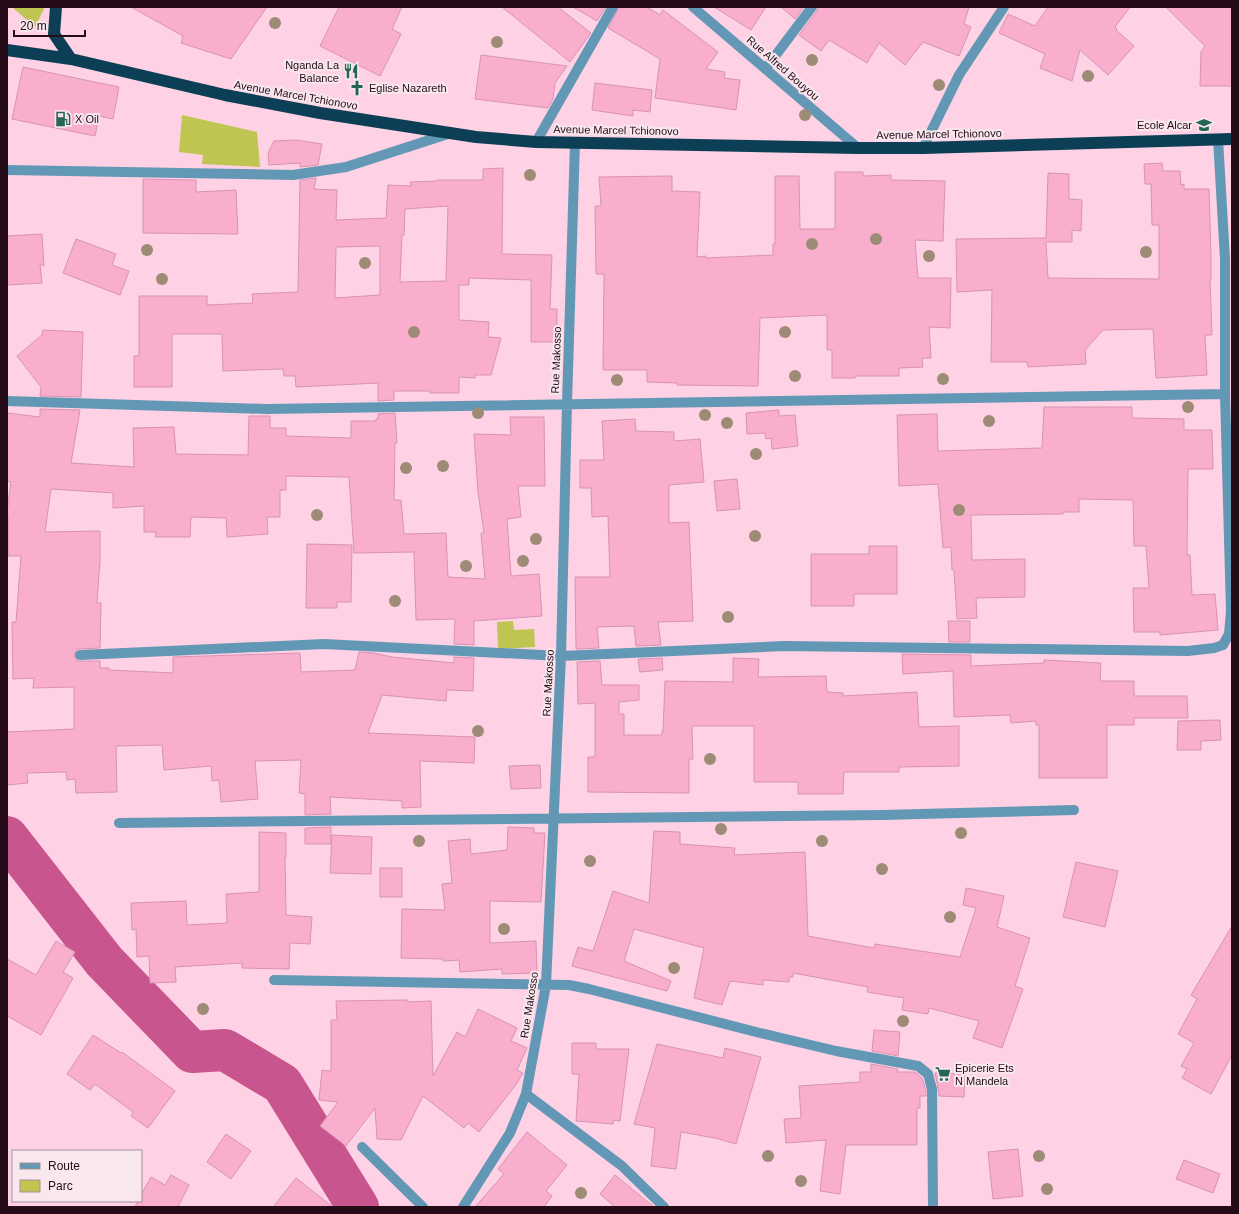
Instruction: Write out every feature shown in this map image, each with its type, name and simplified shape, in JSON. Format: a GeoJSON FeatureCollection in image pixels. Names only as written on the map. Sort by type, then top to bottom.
{"type":"FeatureCollection","features":[{"type":"Feature","properties":{"kind":"highway"},"geometry":{"type":"LineString","coordinates":[[56,7],[54,34],[71,59]]}},
{"type":"Feature","properties":{"kind":"highway","name":"Avenue Marcel Tchionovo"},"geometry":{"type":"LineString","coordinates":[[7,50],[71,59],[225,95],[320,113],[476,138],[536,142],[858,148],[923,148],[1232,139]]}},
{"type":"Feature","properties":{"kind":"street"},"geometry":{"type":"LineString","coordinates":[[536,142],[613,7]]}},
{"type":"Feature","properties":{"kind":"street","name":"Rue Alfred Bouyou"},"geometry":{"type":"LineString","coordinates":[[693,7],[858,148]]}},
{"type":"Feature","properties":{"kind":"street"},"geometry":{"type":"LineString","coordinates":[[766,68],[812,7]]}},
{"type":"Feature","properties":{"kind":"street"},"geometry":{"type":"LineString","coordinates":[[923,148],[959,75],[1004,7]]}},
{"type":"Feature","properties":{"kind":"street"},"geometry":{"type":"LineString","coordinates":[[7,170],[293,176],[346,167],[448,134]]}},
{"type":"Feature","properties":{"kind":"street"},"geometry":{"type":"LineString","coordinates":[[80,655],[324,644],[561,656],[784,646],[1188,651],[1214,648],[1223,645],[1229,634],[1231,611],[1225,394],[1225,259],[1218,139]]}},
{"type":"Feature","properties":{"kind":"street","name":"Rue Makosso"},"geometry":{"type":"LineString","coordinates":[[463,1207],[510,1133],[526,1094],[546,985],[561,656],[575,142]]}},
{"type":"Feature","properties":{"kind":"street"},"geometry":{"type":"LineString","coordinates":[[7,401],[267,409],[1225,394]]}},
{"type":"Feature","properties":{"kind":"street"},"geometry":{"type":"LineString","coordinates":[[119,824],[882,815],[1074,810]]}},
{"type":"Feature","properties":{"kind":"street"},"geometry":{"type":"LineString","coordinates":[[274,980],[570,985],[760,1033],[918,1066],[928,1074],[932,1090],[933,1207]]}},
{"type":"Feature","properties":{"kind":"street"},"geometry":{"type":"LineString","coordinates":[[526,1094],[622,1166],[664,1207]]}},
{"type":"Feature","properties":{"kind":"street"},"geometry":{"type":"LineString","coordinates":[[362,1147],[423,1207]]}},
{"type":"Feature","properties":{"kind":"green space"},"geometry":{"type":"Polygon","coordinates":[[[12,7],[45,7],[35,27],[12,7]]]}},
{"type":"Feature","properties":{"kind":"green space"},"geometry":{"type":"Polygon","coordinates":[[[182,115],[257,132],[260,167],[202,164],[203,155],[179,152],[182,115]]]}},
{"type":"Feature","properties":{"kind":"green space"},"geometry":{"type":"Polygon","coordinates":[[[513,621],[514,630],[534,629],[535,647],[498,649],[497,622],[513,621]]]}},
{"type":"Feature","properties":{"kind":"building"},"geometry":{"type":"Polygon","coordinates":[[[131,7],[267,7],[231,59],[181,43],[183,36],[131,7]]]}},
{"type":"Feature","properties":{"kind":"building"},"geometry":{"type":"Polygon","coordinates":[[[339,7],[402,7],[392,29],[401,34],[380,76],[320,46],[339,7]]]}},
{"type":"Feature","properties":{"kind":"building"},"geometry":{"type":"Polygon","coordinates":[[[502,7],[558,7],[591,33],[570,62],[502,7]]]}},
{"type":"Feature","properties":{"kind":"building"},"geometry":{"type":"Polygon","coordinates":[[[573,7],[606,7],[597,21],[573,7]]]}},
{"type":"Feature","properties":{"kind":"building"},"geometry":{"type":"Polygon","coordinates":[[[619,7],[647,7],[660,15],[663,10],[718,52],[706,69],[725,72],[724,78],[740,80],[736,110],[655,98],[660,59],[608,28],[619,7]]]}},
{"type":"Feature","properties":{"kind":"building"},"geometry":{"type":"Polygon","coordinates":[[[714,7],[766,7],[751,30],[714,7]]]}},
{"type":"Feature","properties":{"kind":"building"},"geometry":{"type":"Polygon","coordinates":[[[781,7],[804,7],[795,19],[781,7]]]}},
{"type":"Feature","properties":{"kind":"building"},"geometry":{"type":"Polygon","coordinates":[[[818,7],[969,7],[964,24],[971,27],[959,56],[923,42],[905,65],[879,43],[867,63],[829,40],[821,51],[799,35],[817,11],[818,7]]]}},
{"type":"Feature","properties":{"kind":"building"},"geometry":{"type":"Polygon","coordinates":[[[1048,7],[1130,7],[1115,27],[1117,29],[1116,30],[1134,46],[1108,75],[1080,50],[1072,81],[1040,68],[1045,54],[999,33],[1008,14],[1035,26],[1048,7]]]}},
{"type":"Feature","properties":{"kind":"building"},"geometry":{"type":"Polygon","coordinates":[[[1166,7],[1232,7],[1232,86],[1200,86],[1201,52],[1205,46],[1166,7]]]}},
{"type":"Feature","properties":{"kind":"building"},"geometry":{"type":"Polygon","coordinates":[[[481,55],[567,66],[555,83],[553,99],[548,108],[475,99],[481,55]]]}},
{"type":"Feature","properties":{"kind":"building"},"geometry":{"type":"Polygon","coordinates":[[[23,67],[119,87],[113,119],[99,116],[95,136],[12,119],[23,67]]]}},
{"type":"Feature","properties":{"kind":"building"},"geometry":{"type":"Polygon","coordinates":[[[595,83],[652,90],[650,112],[633,110],[633,116],[592,110],[595,83]]]}},
{"type":"Feature","properties":{"kind":"building"},"geometry":{"type":"Polygon","coordinates":[[[296,140],[322,144],[318,165],[300,167],[300,163],[269,165],[268,153],[274,141],[296,140]]]}},
{"type":"Feature","properties":{"kind":"building"},"geometry":{"type":"Polygon","coordinates":[[[1162,163],[1163,171],[1180,171],[1181,185],[1184,184],[1184,189],[1209,189],[1212,335],[1205,335],[1207,375],[1156,378],[1153,329],[1103,330],[1085,350],[1086,364],[1028,367],[1027,362],[991,362],[992,290],[957,292],[956,239],[1046,238],[1048,173],[1069,174],[1069,199],[1082,200],[1081,231],[1072,230],[1072,242],[1046,242],[1048,278],[1159,279],[1159,225],[1152,225],[1151,184],[1145,184],[1144,164],[1162,163]]]}},
{"type":"Feature","properties":{"kind":"building"},"geometry":{"type":"Polygon","coordinates":[[[503,168],[502,254],[552,255],[550,309],[557,309],[557,342],[531,342],[531,280],[469,278],[469,285],[459,285],[459,320],[489,322],[488,337],[501,338],[491,375],[475,375],[475,378],[459,377],[459,393],[394,391],[394,400],[378,401],[378,383],[296,387],[295,376],[284,376],[283,369],[223,371],[222,334],[172,334],[172,387],[134,387],[134,356],[139,356],[139,296],[207,296],[207,305],[253,303],[252,294],[298,292],[300,180],[316,178],[314,189],[337,190],[336,220],[386,218],[388,185],[411,186],[410,182],[437,180],[483,180],[483,169],[503,168]],[[448,206],[405,209],[404,235],[402,235],[400,282],[446,281],[448,206]],[[380,246],[336,247],[335,298],[380,295],[380,246]]]}},
{"type":"Feature","properties":{"kind":"building"},"geometry":{"type":"Polygon","coordinates":[[[835,172],[863,172],[863,176],[891,175],[891,180],[945,181],[943,241],[915,240],[918,278],[951,278],[950,328],[929,327],[931,358],[922,358],[923,367],[899,368],[899,376],[855,376],[855,378],[832,378],[832,350],[827,350],[827,315],[760,318],[758,386],[677,385],[677,383],[647,382],[647,370],[603,370],[604,274],[596,274],[595,206],[601,206],[599,177],[672,176],[672,191],[700,192],[697,257],[706,256],[706,258],[773,255],[773,244],[775,244],[775,176],[799,176],[800,229],[835,229],[835,172]]]}},
{"type":"Feature","properties":{"kind":"building"},"geometry":{"type":"Polygon","coordinates":[[[143,179],[196,180],[196,192],[236,190],[238,234],[143,233],[143,179]]]}},
{"type":"Feature","properties":{"kind":"building"},"geometry":{"type":"Polygon","coordinates":[[[42,234],[44,266],[40,264],[42,283],[7,285],[7,236],[42,234]]]}},
{"type":"Feature","properties":{"kind":"building"},"geometry":{"type":"Polygon","coordinates":[[[76,239],[116,254],[112,265],[129,271],[120,295],[63,273],[76,239]]]}},
{"type":"Feature","properties":{"kind":"building"},"geometry":{"type":"Polygon","coordinates":[[[43,330],[83,332],[81,397],[40,396],[41,387],[17,356],[42,335],[43,330]]]}},
{"type":"Feature","properties":{"kind":"building"},"geometry":{"type":"Polygon","coordinates":[[[1044,407],[1132,407],[1132,418],[1184,419],[1184,430],[1212,430],[1213,469],[1188,469],[1187,555],[1190,555],[1192,595],[1215,594],[1218,630],[1160,635],[1160,632],[1134,632],[1133,588],[1149,588],[1146,546],[1134,546],[1133,500],[1079,499],[1079,512],[1063,512],[1063,514],[971,515],[972,560],[1025,559],[1025,597],[976,598],[977,618],[957,619],[951,547],[943,548],[938,484],[899,486],[897,415],[937,414],[938,451],[1042,448],[1044,407]]]}},
{"type":"Feature","properties":{"kind":"building"},"geometry":{"type":"Polygon","coordinates":[[[40,409],[80,410],[71,463],[134,467],[133,428],[174,427],[176,454],[248,455],[249,416],[270,416],[270,428],[286,428],[286,436],[351,438],[351,421],[376,421],[376,419],[378,419],[378,414],[395,413],[397,443],[395,443],[394,500],[401,500],[404,534],[446,533],[448,577],[485,579],[481,533],[484,533],[478,492],[474,434],[511,435],[510,417],[544,417],[545,486],[518,486],[521,517],[507,519],[511,576],[539,574],[542,616],[474,621],[474,645],[454,644],[455,619],[416,620],[414,552],[354,553],[349,477],[286,476],[286,490],[280,490],[280,517],[267,517],[268,534],[227,537],[226,518],[191,517],[190,537],[155,537],[156,532],[144,532],[144,506],[113,508],[113,493],[51,489],[45,532],[100,531],[100,561],[97,603],[101,603],[100,648],[77,649],[74,655],[77,661],[100,661],[100,668],[109,668],[109,670],[173,673],[173,657],[300,653],[301,672],[355,670],[359,652],[454,663],[454,657],[474,658],[473,691],[447,690],[446,701],[382,695],[368,733],[475,737],[474,763],[420,761],[421,807],[402,808],[402,801],[330,797],[331,814],[305,815],[305,794],[299,793],[301,760],[255,761],[258,799],[221,802],[219,780],[212,781],[211,766],[164,770],[162,745],[116,746],[117,792],[76,793],[75,779],[67,780],[66,772],[27,773],[28,783],[7,785],[7,732],[74,729],[74,687],[33,688],[34,678],[13,679],[12,622],[16,622],[21,556],[8,556],[7,512],[11,482],[7,481],[7,413],[40,417],[40,409]]]}},
{"type":"Feature","properties":{"kind":"building"},"geometry":{"type":"Polygon","coordinates":[[[779,410],[779,416],[795,415],[798,446],[772,449],[771,438],[766,439],[765,433],[747,434],[746,413],[779,410]]]}},
{"type":"Feature","properties":{"kind":"building"},"geometry":{"type":"Polygon","coordinates":[[[635,419],[636,431],[674,432],[674,441],[700,439],[704,482],[669,485],[669,523],[689,522],[693,621],[658,622],[661,645],[636,646],[634,626],[597,627],[599,648],[576,649],[575,577],[610,577],[608,516],[592,517],[591,488],[580,488],[580,460],[604,460],[602,421],[635,419]]]}},
{"type":"Feature","properties":{"kind":"building"},"geometry":{"type":"Polygon","coordinates":[[[737,479],[740,509],[717,511],[714,481],[737,479]]]}},
{"type":"Feature","properties":{"kind":"building"},"geometry":{"type":"Polygon","coordinates":[[[307,544],[352,545],[351,602],[337,602],[337,608],[306,608],[307,544]]]}},
{"type":"Feature","properties":{"kind":"building"},"geometry":{"type":"Polygon","coordinates":[[[869,546],[897,546],[897,594],[854,594],[854,606],[811,606],[811,554],[869,554],[869,546]]]}},
{"type":"Feature","properties":{"kind":"building"},"geometry":{"type":"Polygon","coordinates":[[[948,621],[970,621],[970,642],[949,642],[948,621]]]}},
{"type":"Feature","properties":{"kind":"building"},"geometry":{"type":"Polygon","coordinates":[[[902,654],[971,655],[971,666],[1044,663],[1044,660],[1101,663],[1100,681],[1134,681],[1134,696],[1187,696],[1188,718],[1134,718],[1134,725],[1107,725],[1107,778],[1039,778],[1039,725],[1036,725],[1036,721],[1011,723],[1010,715],[954,717],[953,671],[903,674],[902,654]]]}},
{"type":"Feature","properties":{"kind":"building"},"geometry":{"type":"Polygon","coordinates":[[[662,658],[663,670],[640,672],[638,659],[662,658]]]}},
{"type":"Feature","properties":{"kind":"building"},"geometry":{"type":"Polygon","coordinates":[[[733,658],[759,659],[758,677],[826,676],[827,692],[843,693],[843,696],[917,692],[919,727],[959,726],[959,766],[899,767],[899,772],[844,772],[843,794],[798,794],[798,782],[754,782],[754,726],[692,726],[693,759],[689,759],[689,793],[588,792],[588,757],[595,757],[595,703],[578,704],[577,662],[600,661],[602,685],[639,685],[639,700],[619,702],[619,714],[624,714],[624,735],[662,735],[665,681],[733,682],[733,658]]]}},
{"type":"Feature","properties":{"kind":"building"},"geometry":{"type":"Polygon","coordinates":[[[1220,720],[1221,740],[1201,741],[1201,750],[1177,750],[1178,721],[1220,720]]]}},
{"type":"Feature","properties":{"kind":"building"},"geometry":{"type":"Polygon","coordinates":[[[540,765],[541,788],[511,789],[509,766],[540,765]]]}},
{"type":"Feature","properties":{"kind":"building"},"geometry":{"type":"Polygon","coordinates":[[[331,827],[331,844],[305,844],[305,828],[331,827]]]}},
{"type":"Feature","properties":{"kind":"building"},"geometry":{"type":"Polygon","coordinates":[[[508,827],[534,828],[534,833],[545,833],[541,902],[490,901],[490,943],[536,941],[537,973],[502,974],[502,969],[460,972],[459,960],[443,961],[443,959],[401,958],[402,909],[445,910],[442,884],[452,883],[448,841],[470,839],[471,854],[507,850],[508,827]]]}},
{"type":"Feature","properties":{"kind":"building"},"geometry":{"type":"Polygon","coordinates":[[[654,831],[680,832],[680,844],[735,848],[734,855],[805,852],[808,936],[874,948],[875,944],[960,957],[976,908],[963,905],[966,888],[1004,896],[997,927],[1030,938],[1015,986],[1023,989],[1002,1048],[973,1038],[979,1021],[929,1008],[928,1014],[902,1010],[904,998],[867,992],[868,987],[793,973],[793,977],[789,977],[789,982],[763,980],[763,985],[730,981],[722,1005],[694,998],[704,948],[634,929],[624,961],[671,981],[667,991],[572,966],[578,947],[593,951],[613,891],[649,903],[654,831]]]}},
{"type":"Feature","properties":{"kind":"building"},"geometry":{"type":"Polygon","coordinates":[[[259,832],[286,833],[286,915],[312,917],[310,944],[290,943],[289,969],[242,968],[242,963],[175,967],[176,982],[150,983],[149,956],[137,957],[136,929],[132,930],[131,903],[186,901],[187,925],[227,923],[226,894],[259,892],[259,832]]]}},
{"type":"Feature","properties":{"kind":"building"},"geometry":{"type":"Polygon","coordinates":[[[332,835],[372,837],[371,874],[330,873],[332,835]]]}},
{"type":"Feature","properties":{"kind":"building"},"geometry":{"type":"Polygon","coordinates":[[[1076,862],[1118,871],[1105,927],[1063,917],[1076,862]]]}},
{"type":"Feature","properties":{"kind":"building"},"geometry":{"type":"Polygon","coordinates":[[[380,868],[402,868],[402,897],[380,897],[380,868]]]}},
{"type":"Feature","properties":{"kind":"building"},"geometry":{"type":"Polygon","coordinates":[[[1232,926],[1232,1055],[1211,1094],[1182,1078],[1187,1069],[1181,1066],[1194,1043],[1178,1034],[1197,999],[1191,995],[1232,926]]]}},
{"type":"Feature","properties":{"kind":"building"},"geometry":{"type":"Polygon","coordinates":[[[56,941],[75,952],[63,972],[73,978],[41,1035],[7,1016],[7,959],[36,975],[56,941]]]}},
{"type":"Feature","properties":{"kind":"building"},"geometry":{"type":"Polygon","coordinates":[[[407,1000],[407,1002],[431,1001],[433,1076],[457,1032],[465,1037],[478,1009],[517,1028],[511,1041],[527,1048],[517,1070],[523,1073],[515,1086],[479,1132],[468,1123],[464,1128],[423,1096],[401,1140],[377,1139],[375,1108],[346,1146],[320,1126],[338,1102],[319,1100],[322,1070],[331,1071],[331,1020],[337,1020],[336,1001],[407,1000]]]}},
{"type":"Feature","properties":{"kind":"building"},"geometry":{"type":"Polygon","coordinates":[[[874,1030],[900,1032],[898,1056],[872,1051],[874,1030]]]}},
{"type":"Feature","properties":{"kind":"building"},"geometry":{"type":"Polygon","coordinates":[[[93,1035],[121,1053],[122,1052],[175,1091],[148,1128],[131,1116],[133,1112],[95,1084],[90,1090],[67,1074],[93,1035]]]}},
{"type":"Feature","properties":{"kind":"building"},"geometry":{"type":"Polygon","coordinates":[[[572,1043],[596,1043],[596,1049],[629,1049],[620,1121],[614,1120],[613,1124],[576,1121],[579,1074],[572,1074],[572,1043]]]}},
{"type":"Feature","properties":{"kind":"building"},"geometry":{"type":"Polygon","coordinates":[[[657,1044],[723,1058],[725,1048],[761,1057],[736,1144],[715,1138],[681,1132],[676,1169],[651,1166],[655,1128],[634,1124],[657,1044]]]}},
{"type":"Feature","properties":{"kind":"building"},"geometry":{"type":"Polygon","coordinates":[[[871,1064],[898,1069],[897,1072],[915,1072],[922,1078],[926,1090],[926,1096],[920,1096],[920,1108],[917,1108],[917,1145],[846,1145],[840,1194],[820,1191],[826,1140],[786,1143],[784,1119],[801,1118],[799,1086],[860,1082],[860,1072],[871,1072],[871,1064]]]}},
{"type":"Feature","properties":{"kind":"building"},"geometry":{"type":"Polygon","coordinates":[[[935,1073],[965,1074],[964,1097],[939,1096],[935,1073]]]}},
{"type":"Feature","properties":{"kind":"building"},"geometry":{"type":"Polygon","coordinates":[[[527,1132],[567,1165],[546,1191],[552,1196],[544,1207],[475,1207],[504,1174],[498,1169],[527,1132]]]}},
{"type":"Feature","properties":{"kind":"building"},"geometry":{"type":"Polygon","coordinates":[[[226,1134],[251,1151],[231,1179],[207,1162],[226,1134]]]}},
{"type":"Feature","properties":{"kind":"building"},"geometry":{"type":"Polygon","coordinates":[[[1018,1149],[1023,1196],[993,1199],[988,1152],[1018,1149]]]}},
{"type":"Feature","properties":{"kind":"building"},"geometry":{"type":"Polygon","coordinates":[[[1184,1160],[1220,1174],[1213,1193],[1176,1179],[1184,1160]]]}},
{"type":"Feature","properties":{"kind":"building"},"geometry":{"type":"Polygon","coordinates":[[[171,1175],[189,1185],[178,1207],[135,1207],[138,1202],[142,1202],[142,1193],[151,1177],[165,1185],[171,1175]]]}},
{"type":"Feature","properties":{"kind":"building"},"geometry":{"type":"Polygon","coordinates":[[[615,1175],[654,1207],[615,1207],[600,1194],[615,1175]]]}},
{"type":"Feature","properties":{"kind":"building"},"geometry":{"type":"Polygon","coordinates":[[[296,1178],[333,1207],[273,1207],[296,1178]]]}},
{"type":"Feature","properties":{"kind":"waterway"},"geometry":{"type":"LineString","coordinates":[[7,837],[104,961],[192,1052],[225,1050],[282,1084],[358,1207]]}},
{"type":"Feature","properties":{"kind":"place","name":"Nganda La Balance"},"geometry":{"type":"Point","coordinates":[351,71]}},
{"type":"Feature","properties":{"kind":"place","name":"Eglise Nazareth"},"geometry":{"type":"Point","coordinates":[357,88]}},
{"type":"Feature","properties":{"kind":"place","name":"X Oil"},"geometry":{"type":"Point","coordinates":[63,119]}},
{"type":"Feature","properties":{"kind":"place","name":"Ecole Alcar"},"geometry":{"type":"Point","coordinates":[1204,125]}},
{"type":"Feature","properties":{"kind":"place","name":"Epicerie Ets N Mandela"},"geometry":{"type":"Point","coordinates":[943,1074]}}]}
